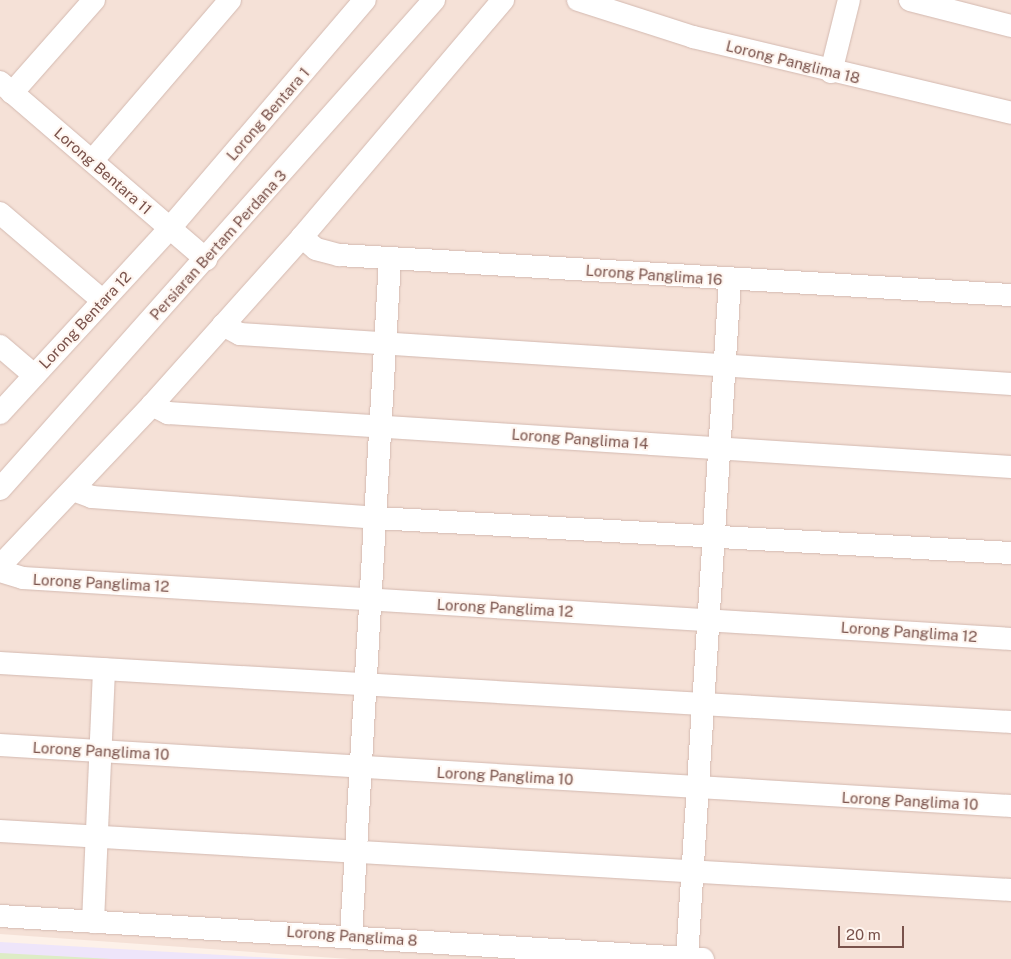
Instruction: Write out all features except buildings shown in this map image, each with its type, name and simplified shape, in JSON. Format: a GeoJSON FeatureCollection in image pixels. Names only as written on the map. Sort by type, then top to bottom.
{"type":"FeatureCollection","features":[{"type":"Feature","properties":{"kind":"street"},"geometry":{"type":"LineString","coordinates":[[6,88],[94,0]]}},
{"type":"Feature","properties":{"kind":"street"},"geometry":{"type":"LineString","coordinates":[[92,160],[230,0]]}},
{"type":"Feature","properties":{"kind":"street","name":"Lorong Bentara 1"},"geometry":{"type":"LineString","coordinates":[[170,228],[365,0]]}},
{"type":"Feature","properties":{"kind":"street","name":"Persiaran Bertam Perdana 3"},"geometry":{"type":"LineString","coordinates":[[0,489],[434,0]]}},
{"type":"Feature","properties":{"kind":"street"},"geometry":{"type":"LineString","coordinates":[[0,566],[152,405],[302,237],[503,0]]}},
{"type":"Feature","properties":{"kind":"street","name":"Lorong Panglima 18"},"geometry":{"type":"LineString","coordinates":[[578,0],[693,37],[831,72],[1011,113]]}},
{"type":"Feature","properties":{"kind":"street"},"geometry":{"type":"LineString","coordinates":[[831,72],[849,0]]}},
{"type":"Feature","properties":{"kind":"street"},"geometry":{"type":"LineString","coordinates":[[910,0],[1011,26]]}},
{"type":"Feature","properties":{"kind":"street","name":"Lorong Bentara 11"},"geometry":{"type":"LineString","coordinates":[[6,88],[206,259]]}},
{"type":"Feature","properties":{"kind":"street"},"geometry":{"type":"LineString","coordinates":[[0,213],[103,301]]}},
{"type":"Feature","properties":{"kind":"street","name":"Lorong Bentara 12"},"geometry":{"type":"LineString","coordinates":[[0,413],[170,228]]}},
{"type":"Feature","properties":{"kind":"street","name":"Lorong Panglima 16"},"geometry":{"type":"LineString","coordinates":[[302,237],[316,249],[339,255],[730,280],[1011,295]]}},
{"type":"Feature","properties":{"kind":"street"},"geometry":{"type":"LineString","coordinates":[[351,936],[390,258]]}},
{"type":"Feature","properties":{"kind":"street"},"geometry":{"type":"LineString","coordinates":[[684,958],[704,704],[730,280]]}},
{"type":"Feature","properties":{"kind":"street"},"geometry":{"type":"LineString","coordinates":[[223,325],[240,334],[725,367],[1011,384]]}},
{"type":"Feature","properties":{"kind":"street"},"geometry":{"type":"LineString","coordinates":[[0,346],[34,376]]}},
{"type":"Feature","properties":{"kind":"street","name":"Lorong Panglima 14"},"geometry":{"type":"LineString","coordinates":[[152,405],[168,413],[1011,467]]}},
{"type":"Feature","properties":{"kind":"street"},"geometry":{"type":"LineString","coordinates":[[73,490],[92,497],[376,518],[1011,553]]}},
{"type":"Feature","properties":{"kind":"street","name":"Lorong Panglima 12"},"geometry":{"type":"LineString","coordinates":[[0,571],[23,578],[1011,638]]}},
{"type":"Feature","properties":{"kind":"street"},"geometry":{"type":"LineString","coordinates":[[0,663],[1011,722]]}},
{"type":"Feature","properties":{"kind":"street"},"geometry":{"type":"LineString","coordinates":[[93,922],[104,669]]}},
{"type":"Feature","properties":{"kind":"street","name":"Lorong Panglima 10"},"geometry":{"type":"LineString","coordinates":[[0,745],[1011,806]]}},
{"type":"Feature","properties":{"kind":"street"},"geometry":{"type":"LineString","coordinates":[[0,831],[1011,890]]}},
{"type":"Feature","properties":{"kind":"street","name":"Lorong Panglima 8"},"geometry":{"type":"LineString","coordinates":[[0,916],[351,936],[684,958]]}},
{"type":"Feature","properties":{"kind":"shaded area"},"geometry":{"type":"Polygon","coordinates":[[[0,0],[1011,0],[1011,959],[349,959],[0,934],[0,0]]]}},
{"type":"Feature","properties":{"kind":"shaded area"},"geometry":{"type":"Polygon","coordinates":[[[0,942],[292,959],[0,959],[0,942]]]}},
{"type":"Feature","properties":{"kind":"green space"},"geometry":{"type":"Polygon","coordinates":[[[0,953],[112,959],[0,959],[0,953]]]}}]}
